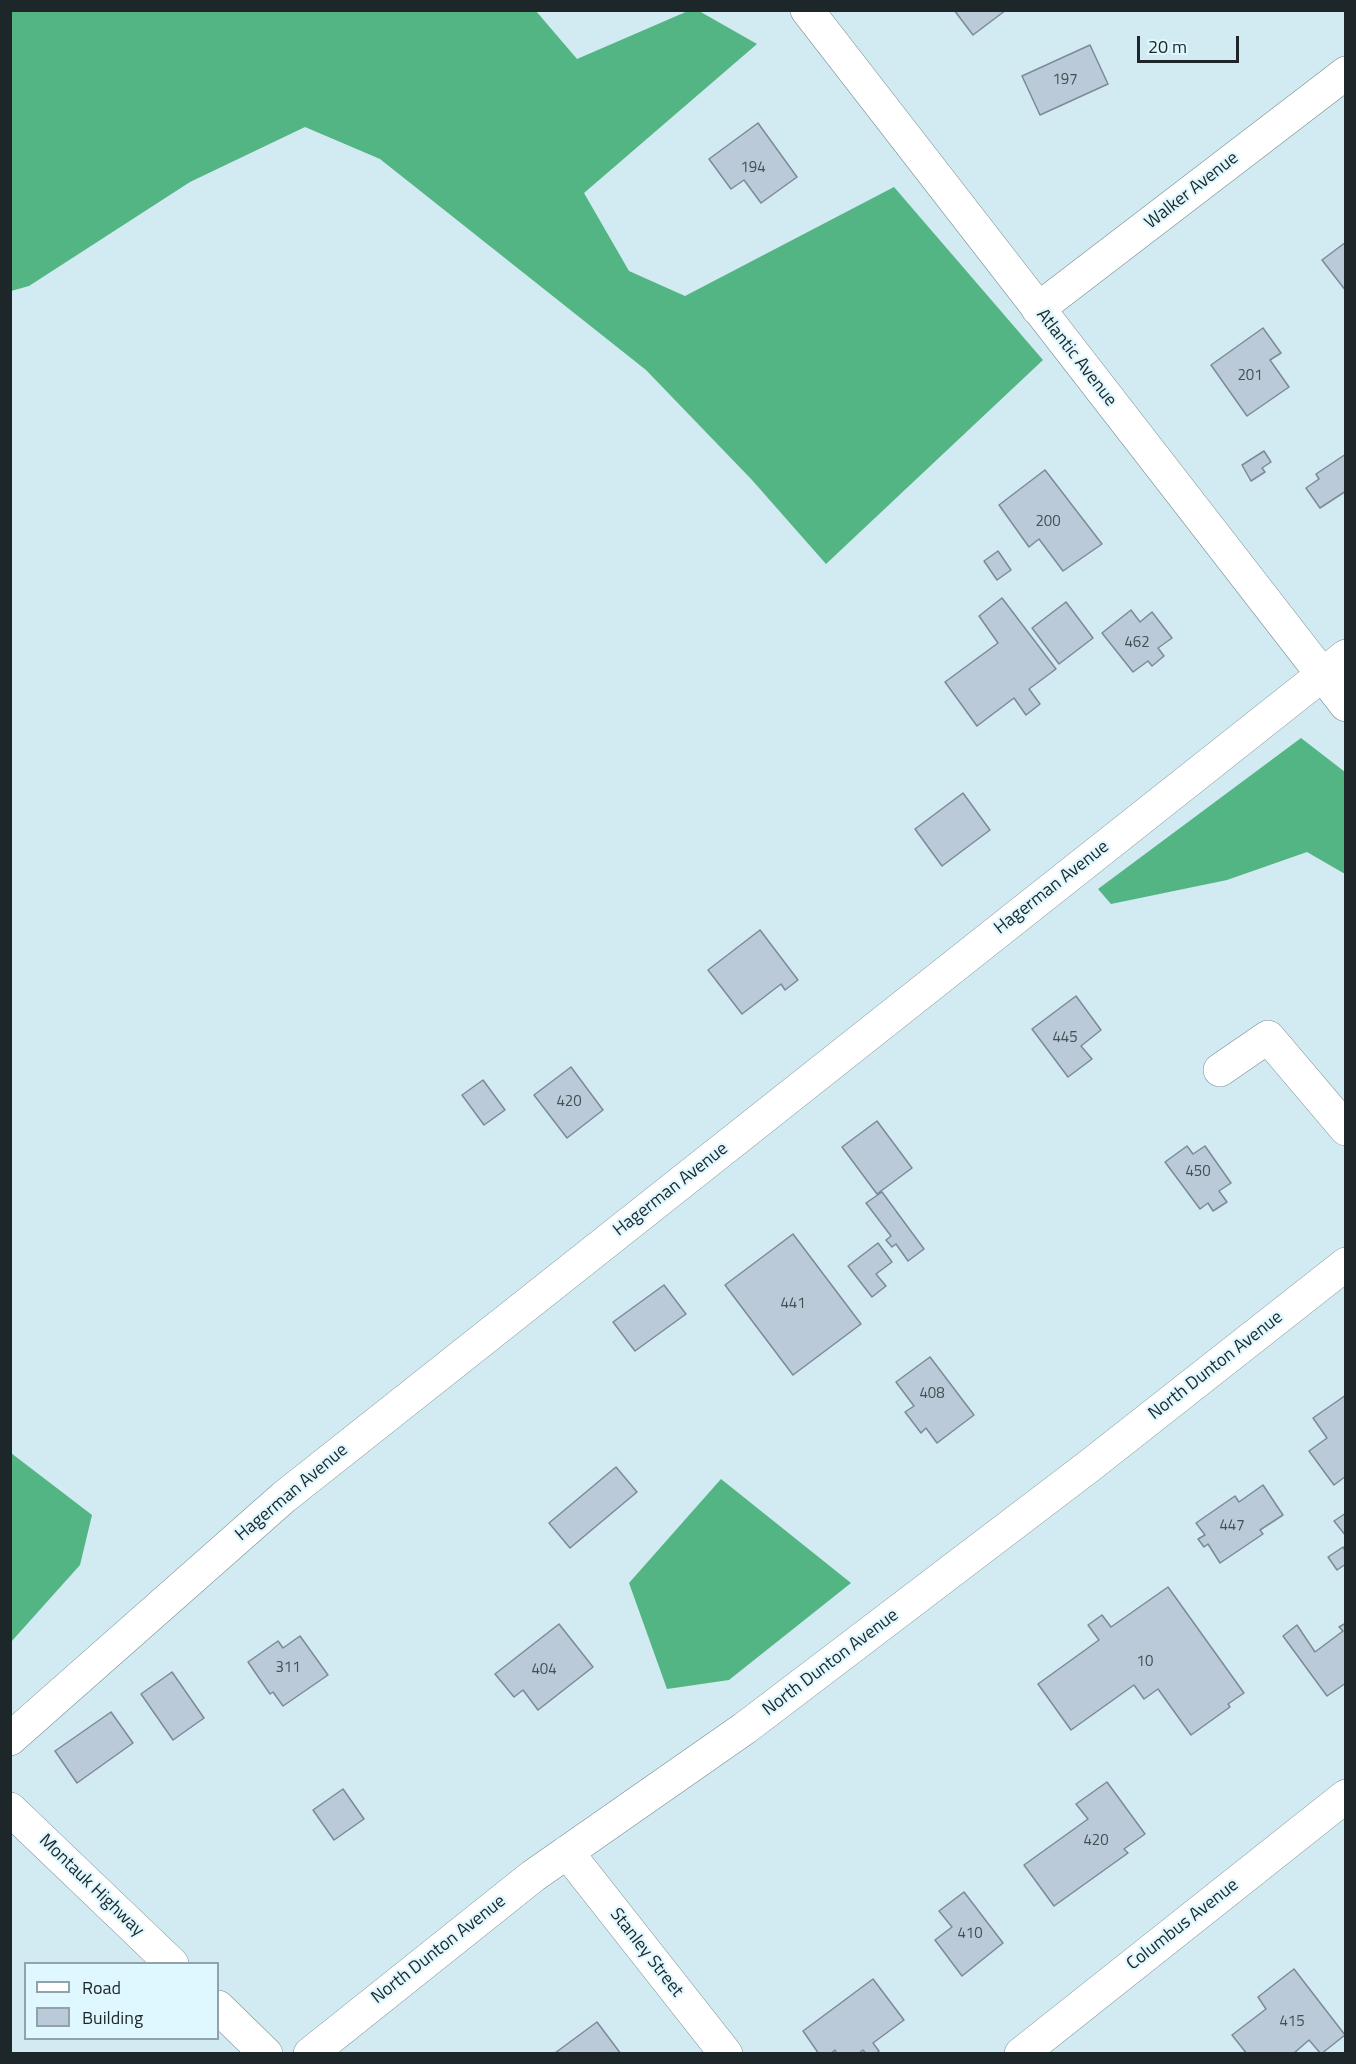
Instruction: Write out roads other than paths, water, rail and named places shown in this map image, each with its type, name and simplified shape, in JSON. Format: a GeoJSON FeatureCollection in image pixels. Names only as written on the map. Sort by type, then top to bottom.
{"type":"FeatureCollection","features":[{"type":"Feature","properties":{"kind":"street","name":"Atlantic Avenue"},"geometry":{"type":"LineString","coordinates":[[807,10],[1038,309],[1334,665],[1346,705]]}},
{"type":"Feature","properties":{"kind":"street","name":"Walker Avenue"},"geometry":{"type":"LineString","coordinates":[[1038,309],[1346,73]]}},
{"type":"Feature","properties":{"kind":"street","name":"Hagerman Avenue"},"geometry":{"type":"LineString","coordinates":[[10,1739],[284,1497],[1334,665]]}},
{"type":"Feature","properties":{"kind":"street"},"geometry":{"type":"LineString","coordinates":[[1220,1070],[1268,1037],[1346,1129]]}},
{"type":"Feature","properties":{"kind":"street","name":"North Dunton Avenue"},"geometry":{"type":"LineString","coordinates":[[310,2054],[533,1876],[745,1728],[1088,1467],[1346,1264]]}},
{"type":"Feature","properties":{"kind":"street","name":"Columbus Avenue"},"geometry":{"type":"LineString","coordinates":[[1021,2054],[1346,1796]]}},
{"type":"Feature","properties":{"kind":"street","name":"Montauk Highway"},"geometry":{"type":"LineString","coordinates":[[10,1809],[170,1962]]}},
{"type":"Feature","properties":{"kind":"street","name":"Stanley Street"},"geometry":{"type":"LineString","coordinates":[[567,1852],[726,2054]]}},
{"type":"Feature","properties":{"kind":"street"},"geometry":{"type":"LineString","coordinates":[[219,2008],[266,2054]]}}]}
